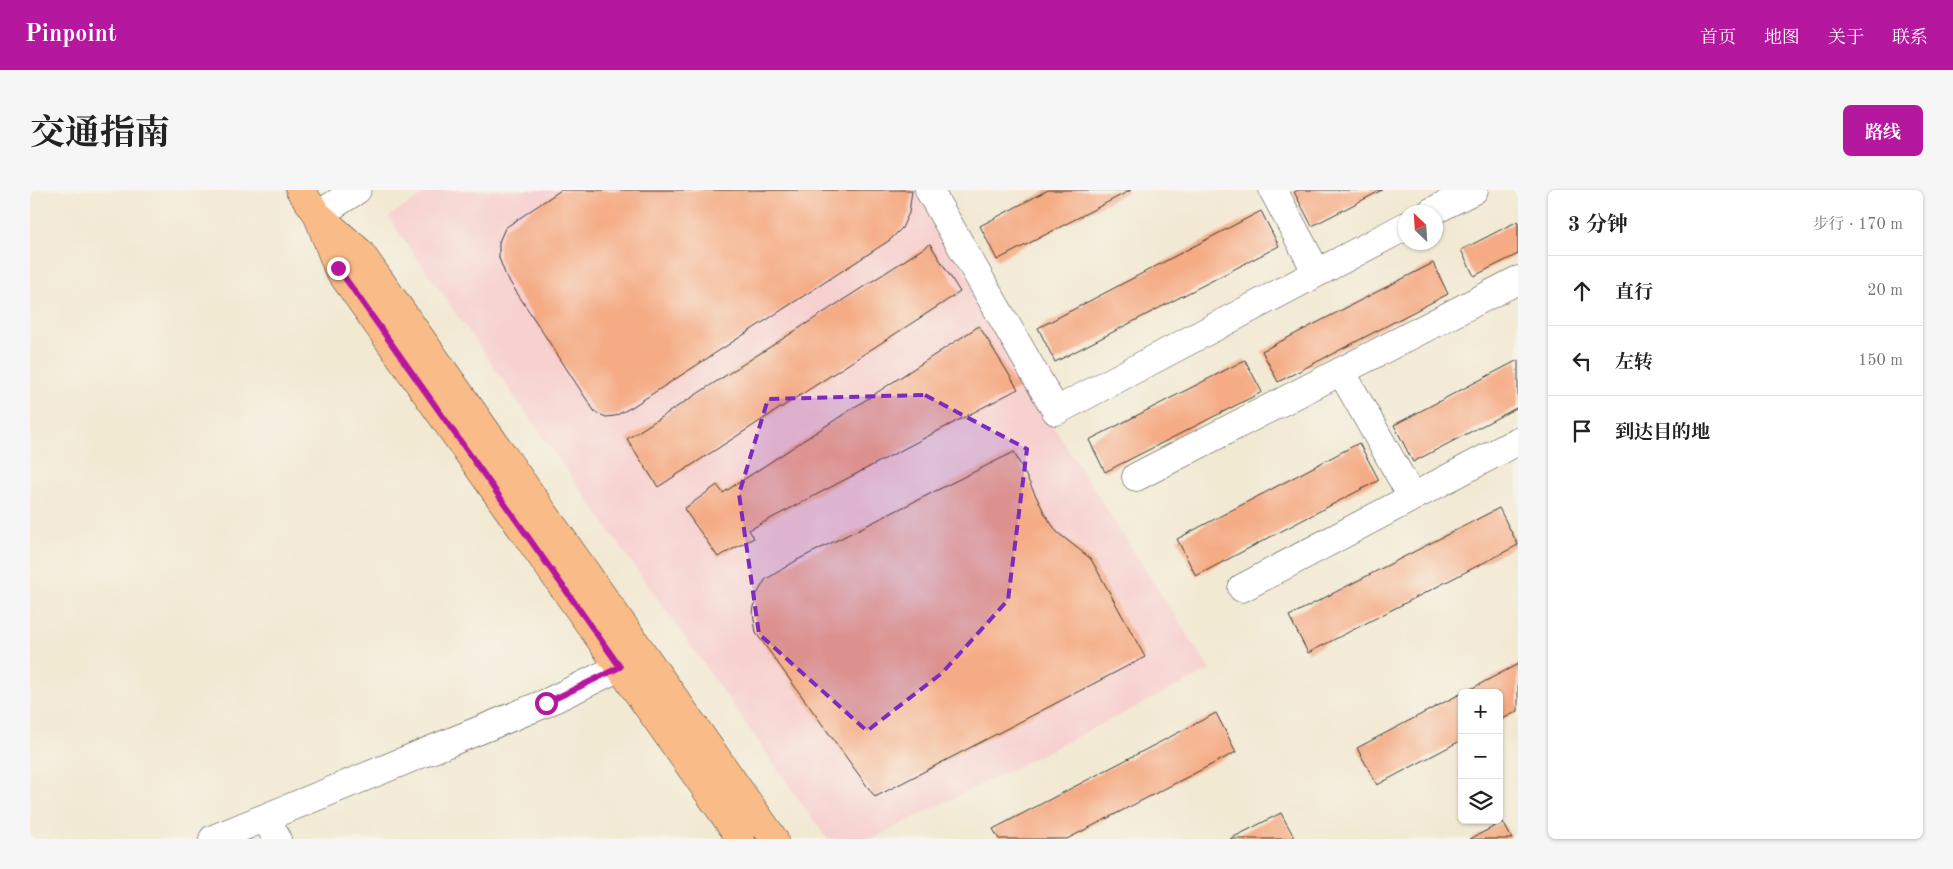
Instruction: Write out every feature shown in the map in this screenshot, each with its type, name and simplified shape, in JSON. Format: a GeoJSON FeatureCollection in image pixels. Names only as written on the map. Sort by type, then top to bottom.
{"type":"FeatureCollection","features":[{"type":"Feature","properties":{"kind":"main road"},"geometry":{"type":"LineString","coordinates":[[300,190],[318,215],[360,252],[461,391],[774,839]]}},
{"type":"Feature","properties":{"kind":"main road"},"geometry":{"type":"LineString","coordinates":[[318,215],[338,268],[741,839]]}},
{"type":"Feature","properties":{"kind":"street"},"geometry":{"type":"LineString","coordinates":[[318,215],[357,190]]}},
{"type":"Feature","properties":{"kind":"street"},"geometry":{"type":"LineString","coordinates":[[1273,190],[1317,273]]}},
{"type":"Feature","properties":{"kind":"street"},"geometry":{"type":"LineString","coordinates":[[1443,206],[1474,190]]}},
{"type":"Feature","properties":{"kind":"street"},"geometry":{"type":"LineString","coordinates":[[935,192],[1056,411],[1398,230]]}},
{"type":"Feature","properties":{"kind":"street"},"geometry":{"type":"LineString","coordinates":[[1136,477],[1518,280]]}},
{"type":"Feature","properties":{"kind":"street"},"geometry":{"type":"LineString","coordinates":[[1341,371],[1412,497]]}},
{"type":"Feature","properties":{"kind":"street"},"geometry":{"type":"LineString","coordinates":[[1242,588],[1518,441]]}},
{"type":"Feature","properties":{"kind":"street"},"geometry":{"type":"LineString","coordinates":[[214,839],[272,828],[546,703],[620,667]]}},
{"type":"Feature","properties":{"kind":"highlighted area"},"geometry":{"type":"Polygon","coordinates":[[[925,395],[1027,449],[1008,600],[942,673],[867,731],[759,634],[739,494],[768,399],[925,395]]]}},
{"type":"Feature","properties":{"kind":"shaded area"},"geometry":{"type":"Polygon","coordinates":[[[431,190],[920,190],[1042,409],[1210,670],[872,839],[827,839],[388,217],[431,190]]]}},
{"type":"Feature","properties":{"kind":"building"},"geometry":{"type":"Polygon","coordinates":[[[561,190],[912,190],[909,213],[902,228],[890,240],[632,407],[615,416],[606,417],[595,412],[506,276],[499,258],[499,242],[505,228],[561,190]]]}},
{"type":"Feature","properties":{"kind":"building"},"geometry":{"type":"Polygon","coordinates":[[[1048,190],[1131,190],[997,260],[980,226],[1048,190]]]}},
{"type":"Feature","properties":{"kind":"building"},"geometry":{"type":"Polygon","coordinates":[[[1299,190],[1382,190],[1312,226],[1294,192],[1299,190]]]}},
{"type":"Feature","properties":{"kind":"building"},"geometry":{"type":"Polygon","coordinates":[[[1261,211],[1279,246],[1055,362],[1038,328],[1261,211]]]}},
{"type":"Feature","properties":{"kind":"building"},"geometry":{"type":"Polygon","coordinates":[[[1518,221],[1518,254],[1474,276],[1461,250],[1518,221]]]}},
{"type":"Feature","properties":{"kind":"building"},"geometry":{"type":"Polygon","coordinates":[[[930,244],[960,292],[658,487],[627,439],[930,244]]]}},
{"type":"Feature","properties":{"kind":"building"},"geometry":{"type":"Polygon","coordinates":[[[1433,263],[1448,294],[1278,382],[1262,351],[1433,263]]]}},
{"type":"Feature","properties":{"kind":"building"},"geometry":{"type":"Polygon","coordinates":[[[979,326],[1018,389],[749,530],[754,538],[718,557],[684,509],[717,485],[723,493],[979,326]]]}},
{"type":"Feature","properties":{"kind":"building"},"geometry":{"type":"Polygon","coordinates":[[[1245,360],[1262,392],[1105,472],[1089,440],[1245,360]]]}},
{"type":"Feature","properties":{"kind":"building"},"geometry":{"type":"Polygon","coordinates":[[[1518,360],[1518,407],[1413,462],[1394,425],[1518,360]]]}},
{"type":"Feature","properties":{"kind":"building"},"geometry":{"type":"Polygon","coordinates":[[[1359,443],[1379,480],[1196,576],[1177,539],[1359,443]]]}},
{"type":"Feature","properties":{"kind":"building"},"geometry":{"type":"Polygon","coordinates":[[[1014,452],[1045,514],[1057,532],[1091,559],[1145,657],[875,797],[756,633],[753,613],[756,596],[765,580],[797,560],[1014,452]]]}},
{"type":"Feature","properties":{"kind":"building"},"geometry":{"type":"Polygon","coordinates":[[[1499,508],[1518,545],[1308,653],[1289,616],[1499,508]]]}},
{"type":"Feature","properties":{"kind":"building"},"geometry":{"type":"Polygon","coordinates":[[[1518,664],[1518,711],[1503,719],[1503,689],[1471,689],[1518,664]]]}},
{"type":"Feature","properties":{"kind":"building"},"geometry":{"type":"Polygon","coordinates":[[[1458,695],[1458,742],[1377,785],[1357,748],[1458,695]]]}},
{"type":"Feature","properties":{"kind":"building"},"geometry":{"type":"Polygon","coordinates":[[[1216,713],[1236,752],[1067,839],[999,839],[993,829],[1216,713]]]}},
{"type":"Feature","properties":{"kind":"building"},"geometry":{"type":"Polygon","coordinates":[[[1281,813],[1295,839],[1230,839],[1281,813]]]}},
{"type":"Feature","properties":{"kind":"building"},"geometry":{"type":"Polygon","coordinates":[[[1503,822],[1512,839],[1470,839],[1499,824],[1503,824],[1503,822]]]}},
{"type":"Feature","properties":{"kind":"route"},"geometry":{"type":"LineString","coordinates":[[338,268],[620,667],[546,703]]}}]}
